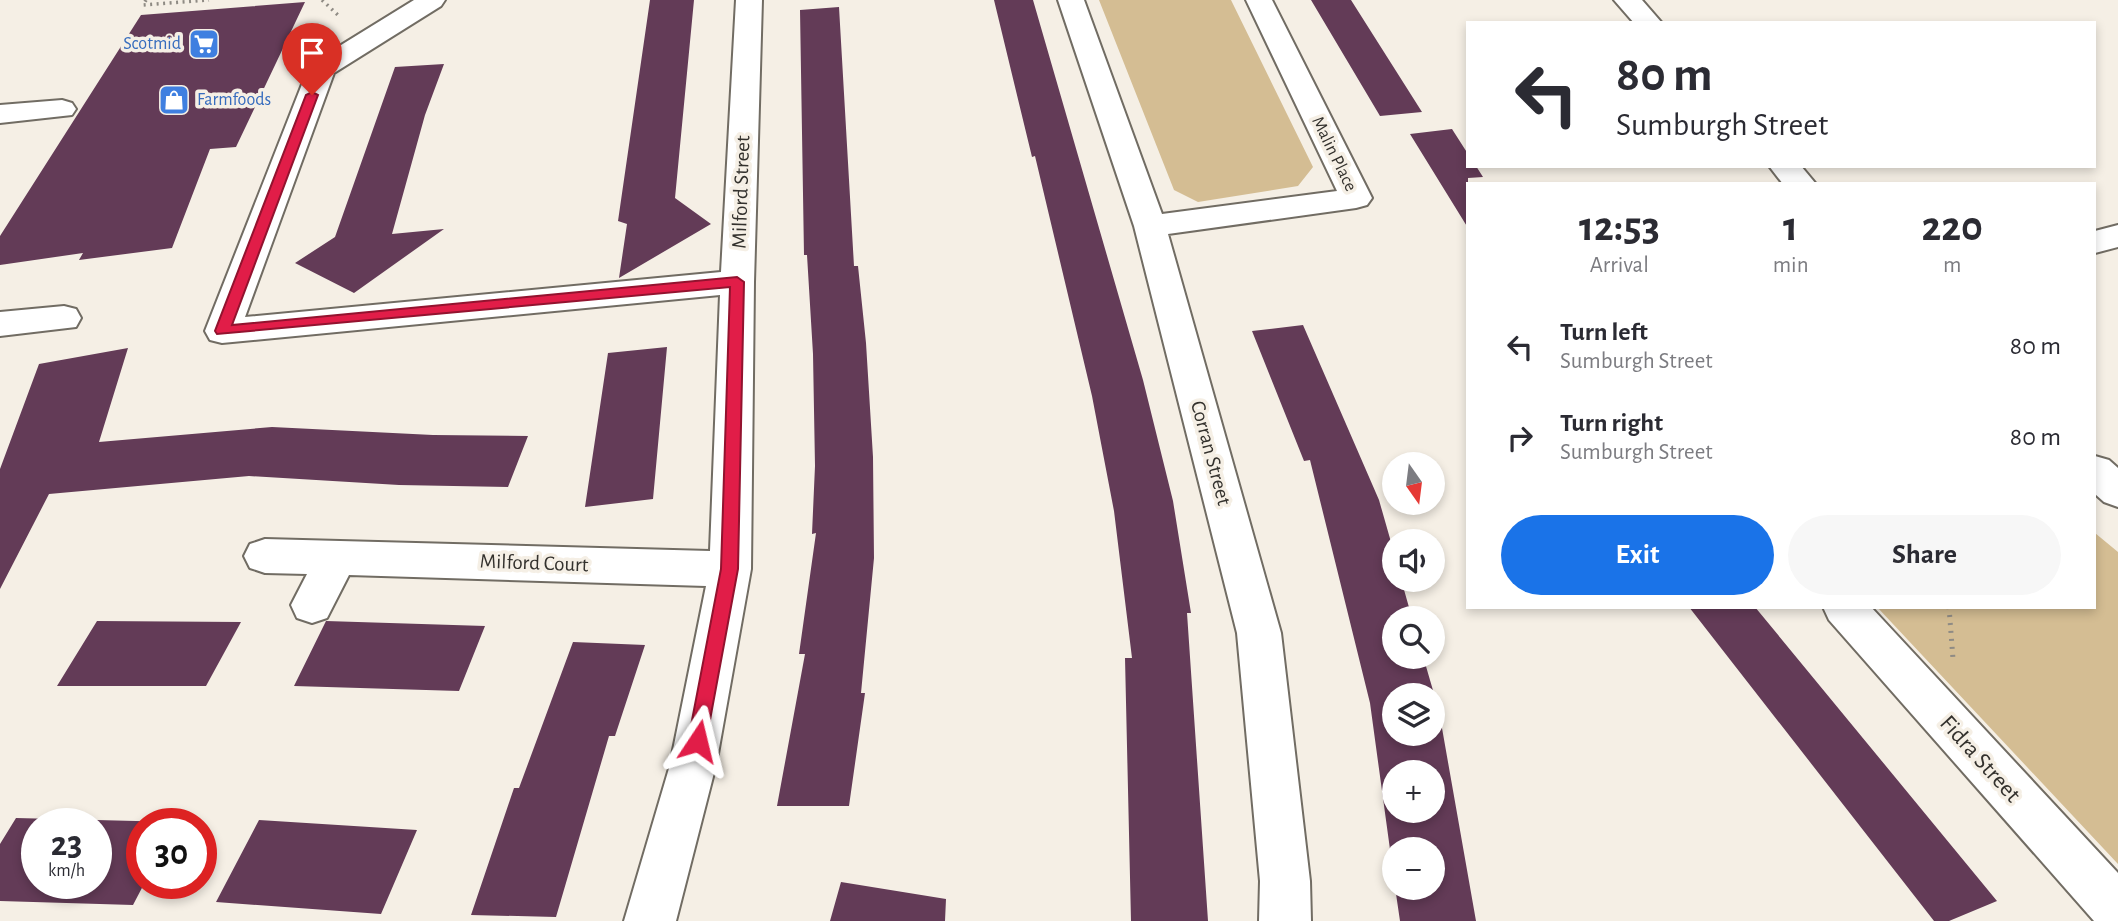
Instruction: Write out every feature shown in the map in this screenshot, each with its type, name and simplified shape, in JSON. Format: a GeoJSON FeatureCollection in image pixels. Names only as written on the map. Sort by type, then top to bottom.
{"type":"FeatureCollection","features":[{"type":"Feature","properties":{"kind":"street"},"geometry":{"type":"LineString","coordinates":[[432,0],[322,69],[222,331],[737,282]]}},
{"type":"Feature","properties":{"kind":"street","name":"Milford Street"},"geometry":{"type":"LineString","coordinates":[[650,921],[693,765],[730,569],[737,282],[749,0]]}},
{"type":"Feature","properties":{"kind":"street","name":"Corran Street"},"geometry":{"type":"LineString","coordinates":[[1070,0],[1150,226],[1259,633],[1285,881],[1285,921]]}},
{"type":"Feature","properties":{"kind":"street","name":"Malin Place"},"geometry":{"type":"LineString","coordinates":[[1150,226],[1356,198],[1259,0]]}},
{"type":"Feature","properties":{"kind":"street"},"geometry":{"type":"LineString","coordinates":[[1627,0],[1647,21]]}},
{"type":"Feature","properties":{"kind":"street"},"geometry":{"type":"LineString","coordinates":[[0,114],[62,109]]}},
{"type":"Feature","properties":{"kind":"street"},"geometry":{"type":"LineString","coordinates":[[1786,168],[1799,182]]}},
{"type":"Feature","properties":{"kind":"street"},"geometry":{"type":"LineString","coordinates":[[2096,242],[2118,236]]}},
{"type":"Feature","properties":{"kind":"street"},"geometry":{"type":"LineString","coordinates":[[0,324],[64,318]]}},
{"type":"Feature","properties":{"kind":"street"},"geometry":{"type":"LineString","coordinates":[[2096,472],[2118,491]]}},
{"type":"Feature","properties":{"kind":"street","name":"Milford Court"},"geometry":{"type":"LineString","coordinates":[[265,556],[730,569]]}},
{"type":"Feature","properties":{"kind":"street"},"geometry":{"type":"LineString","coordinates":[[312,605],[338,557]]}},
{"type":"Feature","properties":{"kind":"street","name":"Fidra Street"},"geometry":{"type":"LineString","coordinates":[[1846,609],[2118,910]]}},
{"type":"Feature","properties":{"kind":"path"},"geometry":{"type":"LineString","coordinates":[[146,0],[143,5],[209,0]]}},
{"type":"Feature","properties":{"kind":"shaded area"},"geometry":{"type":"Polygon","coordinates":[[[1099,0],[1231,0],[1313,167],[1298,186],[1198,202],[1174,190],[1099,0]]]}},
{"type":"Feature","properties":{"kind":"shaded area"},"geometry":{"type":"Polygon","coordinates":[[[2096,534],[2118,552],[2118,864],[1879,609],[2096,609],[2096,534]]]}},
{"type":"Feature","properties":{"kind":"building"},"geometry":{"type":"Polygon","coordinates":[[[650,0],[694,0],[675,198],[711,224],[619,278],[627,224],[618,221],[650,0]]]}},
{"type":"Feature","properties":{"kind":"building"},"geometry":{"type":"Polygon","coordinates":[[[994,0],[1033,0],[1143,380],[1173,501],[1191,613],[1187,613],[1208,921],[1131,921],[1125,658],[1132,658],[1114,511],[1092,396],[1035,156],[1032,157],[994,0]]]}},
{"type":"Feature","properties":{"kind":"building"},"geometry":{"type":"Polygon","coordinates":[[[1311,0],[1351,0],[1422,112],[1380,116],[1311,0]]]}},
{"type":"Feature","properties":{"kind":"building"},"geometry":{"type":"Polygon","coordinates":[[[305,2],[236,147],[210,149],[172,248],[79,260],[83,253],[0,265],[0,236],[141,15],[305,2]]]}},
{"type":"Feature","properties":{"kind":"building"},"geometry":{"type":"Polygon","coordinates":[[[839,7],[854,266],[858,266],[866,343],[873,457],[874,558],[861,693],[865,693],[849,806],[777,806],[805,654],[799,654],[816,533],[812,534],[815,466],[813,354],[807,255],[804,255],[800,10],[839,7]]]}},
{"type":"Feature","properties":{"kind":"building"},"geometry":{"type":"Polygon","coordinates":[[[444,64],[425,115],[392,234],[444,229],[354,293],[295,263],[335,237],[395,67],[444,64]]]}},
{"type":"Feature","properties":{"kind":"building"},"geometry":{"type":"Polygon","coordinates":[[[1452,129],[1466,151],[1466,168],[1477,168],[1483,177],[1468,178],[1466,182],[1466,225],[1410,134],[1452,129]]]}},
{"type":"Feature","properties":{"kind":"building"},"geometry":{"type":"Polygon","coordinates":[[[1303,325],[1379,500],[1387,529],[1382,529],[1382,592],[1405,592],[1409,606],[1382,606],[1382,669],[1427,669],[1431,683],[1382,683],[1382,746],[1445,745],[1476,921],[1400,921],[1397,900],[1445,900],[1445,837],[1388,837],[1386,823],[1445,823],[1445,760],[1382,760],[1382,791],[1370,703],[1310,460],[1304,461],[1252,331],[1303,325]]]}},
{"type":"Feature","properties":{"kind":"building"},"geometry":{"type":"Polygon","coordinates":[[[667,347],[653,499],[585,507],[608,353],[667,347]]]}},
{"type":"Feature","properties":{"kind":"building"},"geometry":{"type":"Polygon","coordinates":[[[128,348],[99,442],[272,427],[433,435],[528,436],[508,487],[399,485],[249,476],[49,494],[0,589],[0,469],[39,364],[128,348]]]}},
{"type":"Feature","properties":{"kind":"building"},"geometry":{"type":"Polygon","coordinates":[[[1691,609],[1757,609],[1997,901],[1949,921],[1934,921],[1691,609]]]}},
{"type":"Feature","properties":{"kind":"building"},"geometry":{"type":"Polygon","coordinates":[[[97,621],[241,622],[206,686],[57,686],[97,621]]]}},
{"type":"Feature","properties":{"kind":"building"},"geometry":{"type":"Polygon","coordinates":[[[326,621],[485,626],[459,691],[294,686],[326,621]]]}},
{"type":"Feature","properties":{"kind":"building"},"geometry":{"type":"Polygon","coordinates":[[[573,642],[645,645],[615,736],[609,736],[556,917],[471,915],[514,788],[519,788],[573,642]]]}},
{"type":"Feature","properties":{"kind":"building"},"geometry":{"type":"Polygon","coordinates":[[[16,818],[21,818],[21,899],[112,899],[112,820],[126,821],[126,899],[136,899],[133,905],[0,901],[0,844],[16,818]]]}},
{"type":"Feature","properties":{"kind":"building"},"geometry":{"type":"Polygon","coordinates":[[[259,820],[417,830],[381,914],[216,902],[259,820]]]}},
{"type":"Feature","properties":{"kind":"building"},"geometry":{"type":"Polygon","coordinates":[[[841,882],[946,899],[945,921],[830,921],[841,882]]]}},
{"type":"Feature","properties":{"kind":"place","name":"Scotmid"},"geometry":{"type":"Point","coordinates":[204,44]}},
{"type":"Feature","properties":{"kind":"place","name":"Farmfoods"},"geometry":{"type":"Point","coordinates":[174,100]}},
{"type":"Feature","properties":{"kind":"route"},"geometry":{"type":"LineString","coordinates":[[312,95],[222,331],[737,282],[730,569],[698,741]]}}]}
